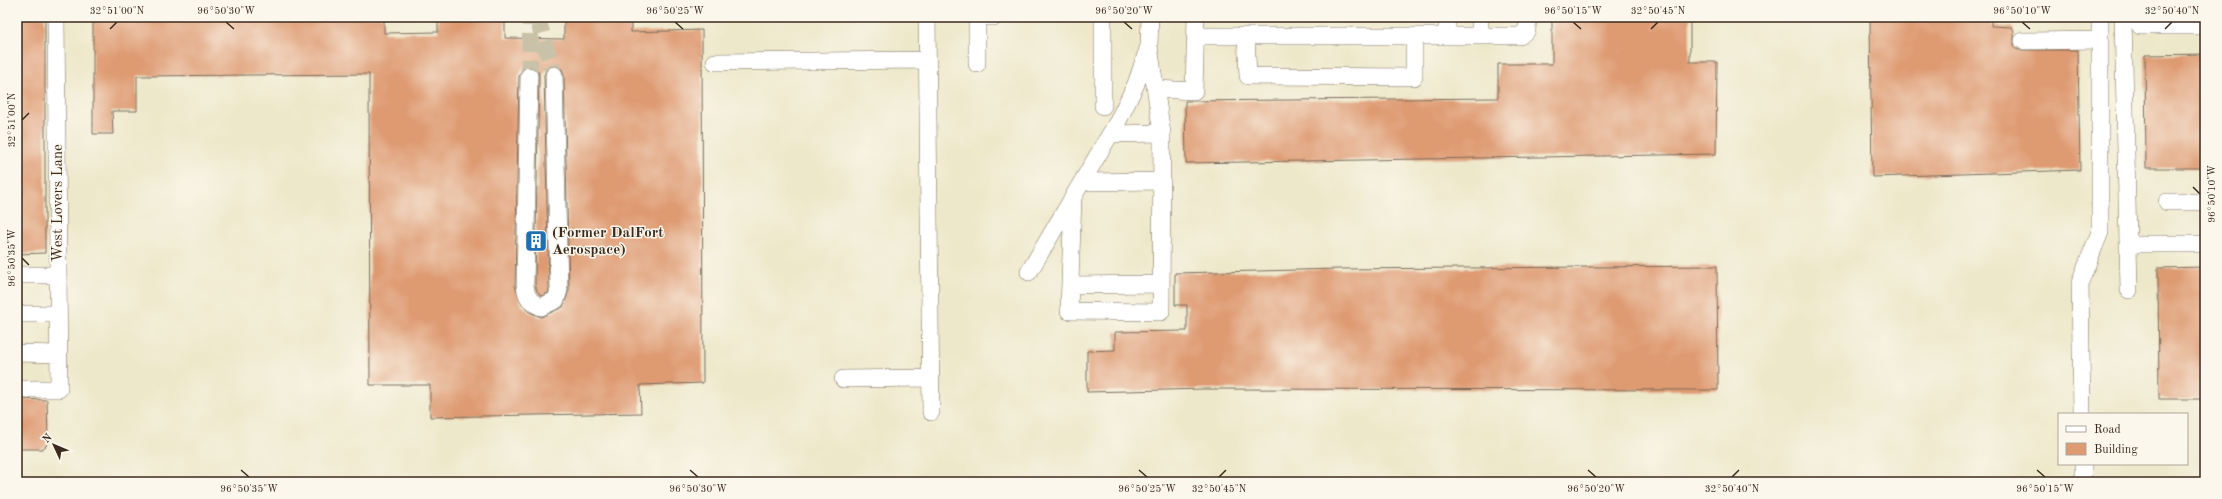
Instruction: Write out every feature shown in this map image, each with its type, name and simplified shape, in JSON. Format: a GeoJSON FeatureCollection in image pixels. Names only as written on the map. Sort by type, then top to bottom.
{"type":"FeatureCollection","features":[{"type":"Feature","properties":{"kind":"lane","name":"West Lovers Lane"},"geometry":{"type":"LineString","coordinates":[[17,389],[59,389],[56,17]]}},
{"type":"Feature","properties":{"kind":"lane"},"geometry":{"type":"LineString","coordinates":[[927,17],[931,412]]}},
{"type":"Feature","properties":{"kind":"lane"},"geometry":{"type":"LineString","coordinates":[[977,64],[977,17],[995,17]]}},
{"type":"Feature","properties":{"kind":"lane"},"geometry":{"type":"LineString","coordinates":[[1102,106],[1103,17]]}},
{"type":"Feature","properties":{"kind":"lane"},"geometry":{"type":"LineString","coordinates":[[1073,197],[1069,311],[1161,312],[1162,133],[1149,46],[1150,17]]}},
{"type":"Feature","properties":{"kind":"lane"},"geometry":{"type":"LineString","coordinates":[[1156,89],[1194,91],[1196,17]]}},
{"type":"Feature","properties":{"kind":"lane"},"geometry":{"type":"LineString","coordinates":[[1447,17],[1447,36]]}},
{"type":"Feature","properties":{"kind":"lane"},"geometry":{"type":"LineString","coordinates":[[1480,17],[1480,36]]}},
{"type":"Feature","properties":{"kind":"lane"},"geometry":{"type":"LineString","coordinates":[[1195,36],[1520,36],[1527,30],[1528,17]]}},
{"type":"Feature","properties":{"kind":"lane"},"geometry":{"type":"LineString","coordinates":[[2082,413],[2080,282],[2100,232],[2100,17]]}},
{"type":"Feature","properties":{"kind":"lane"},"geometry":{"type":"LineString","coordinates":[[2123,17],[2129,290]]}},
{"type":"Feature","properties":{"kind":"lane"},"geometry":{"type":"LineString","coordinates":[[2140,17],[2140,26],[2205,26]]}},
{"type":"Feature","properties":{"kind":"lane"},"geometry":{"type":"LineString","coordinates":[[1246,36],[1248,76],[1414,77],[1414,36]]}},
{"type":"Feature","properties":{"kind":"lane"},"geometry":{"type":"LineString","coordinates":[[2023,41],[2100,40]]}},
{"type":"Feature","properties":{"kind":"lane"},"geometry":{"type":"LineString","coordinates":[[1029,272],[1111,134],[1136,84],[1149,46]]}},
{"type":"Feature","properties":{"kind":"lane"},"geometry":{"type":"LineString","coordinates":[[715,62],[928,60]]}},
{"type":"Feature","properties":{"kind":"lane"},"geometry":{"type":"LineString","coordinates":[[554,83],[559,290],[556,300],[541,307],[532,303],[526,295],[525,285],[529,84],[554,83]]}},
{"type":"Feature","properties":{"kind":"lane"},"geometry":{"type":"LineString","coordinates":[[1111,134],[1162,133]]}},
{"type":"Feature","properties":{"kind":"lane"},"geometry":{"type":"LineString","coordinates":[[1082,182],[1162,181]]}},
{"type":"Feature","properties":{"kind":"lane"},"geometry":{"type":"LineString","coordinates":[[2167,202],[2205,202]]}},
{"type":"Feature","properties":{"kind":"lane"},"geometry":{"type":"LineString","coordinates":[[2128,244],[2205,244]]}},
{"type":"Feature","properties":{"kind":"lane"},"geometry":{"type":"LineString","coordinates":[[17,275],[58,275]]}},
{"type":"Feature","properties":{"kind":"lane"},"geometry":{"type":"LineString","coordinates":[[1070,285],[1161,284]]}},
{"type":"Feature","properties":{"kind":"lane"},"geometry":{"type":"LineString","coordinates":[[17,314],[58,314]]}},
{"type":"Feature","properties":{"kind":"lane"},"geometry":{"type":"LineString","coordinates":[[17,353],[58,354]]}},
{"type":"Feature","properties":{"kind":"lane"},"geometry":{"type":"LineString","coordinates":[[844,379],[931,378]]}},
{"type":"Feature","properties":{"kind":"lane"},"geometry":{"type":"LineString","coordinates":[[2083,465],[2083,482]]}},
{"type":"Feature","properties":{"kind":"building"},"geometry":{"type":"Polygon","coordinates":[[[17,17],[45,17],[45,253],[17,254],[17,17]]]}},
{"type":"Feature","properties":{"kind":"building","name":"(Former DalFort Aerospace)"},"geometry":{"type":"Polygon","coordinates":[[[93,17],[384,17],[384,33],[438,32],[438,17],[505,17],[505,38],[564,39],[564,17],[631,17],[631,32],[702,30],[703,383],[640,385],[641,413],[430,417],[430,385],[370,385],[369,74],[137,76],[137,111],[112,111],[113,134],[93,134],[93,17]],[[554,65],[548,67],[544,75],[549,289],[548,293],[541,296],[537,291],[535,284],[539,76],[538,71],[530,66],[524,67],[519,76],[515,286],[522,305],[529,312],[541,317],[563,307],[569,290],[564,75],[562,69],[554,65]]]}},
{"type":"Feature","properties":{"kind":"building"},"geometry":{"type":"Polygon","coordinates":[[[1552,17],[1690,17],[1690,62],[1717,62],[1716,154],[1186,163],[1185,101],[1498,98],[1498,64],[1552,64],[1552,17]]]}},
{"type":"Feature","properties":{"kind":"building"},"geometry":{"type":"Polygon","coordinates":[[[1870,17],[1991,17],[1991,26],[2012,27],[2014,31],[2014,48],[2018,50],[2078,50],[2080,170],[1872,177],[1870,17]]]}},
{"type":"Feature","properties":{"kind":"building"},"geometry":{"type":"Polygon","coordinates":[[[2205,54],[2205,168],[2146,168],[2145,55],[2205,54]]]}},
{"type":"Feature","properties":{"kind":"building"},"geometry":{"type":"Polygon","coordinates":[[[1717,266],[1718,390],[1205,389],[1087,392],[1087,351],[1115,350],[1115,332],[1187,331],[1187,305],[1175,305],[1175,273],[1339,269],[1717,266]]]}},
{"type":"Feature","properties":{"kind":"building"},"geometry":{"type":"Polygon","coordinates":[[[2205,267],[2205,399],[2159,399],[2158,268],[2205,267]]]}},
{"type":"Feature","properties":{"kind":"building"},"geometry":{"type":"Polygon","coordinates":[[[17,399],[47,400],[48,439],[46,446],[42,449],[17,449],[17,399]]]}},
{"type":"Feature","properties":{"kind":"tunnel"},"geometry":{"type":"LineString","coordinates":[[529,76],[531,17]]}},
{"type":"Feature","properties":{"kind":"tunnel"},"geometry":{"type":"LineString","coordinates":[[537,17],[554,75]]}},
{"type":"Feature","properties":{"kind":"place","name":"(Former DalFort Aerospace)"},"geometry":{"type":"Point","coordinates":[536,241]}}]}
